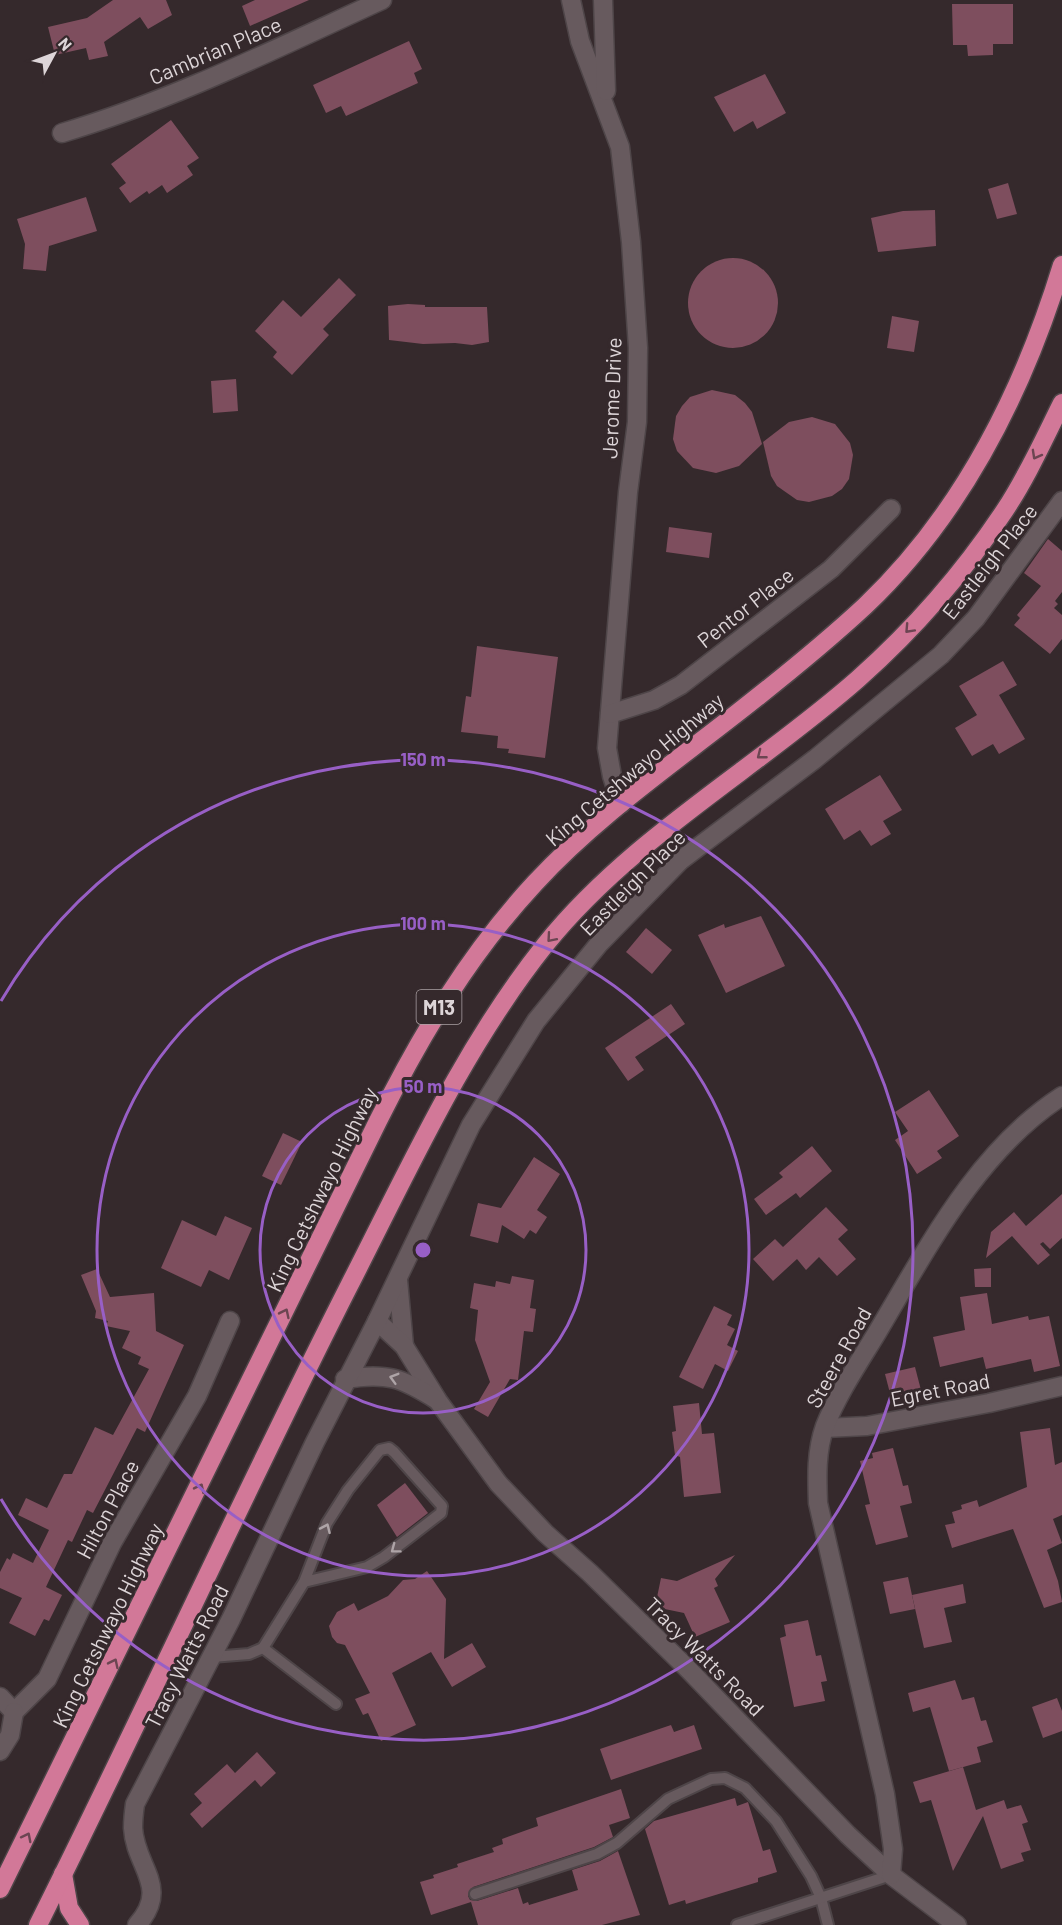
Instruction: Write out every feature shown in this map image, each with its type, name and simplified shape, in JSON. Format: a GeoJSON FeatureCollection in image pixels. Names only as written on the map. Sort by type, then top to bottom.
{"type":"FeatureCollection","features":[{"type":"Feature","properties":{"kind":"highway","name":"King Cetshwayo Highway"},"geometry":{"type":"LineString","coordinates":[[0,1889],[384,1111],[441,1003],[490,935],[535,883],[621,804],[768,688],[864,606],[908,559],[976,468],[1008,408],[1034,348],[1062,265]]}},
{"type":"Feature","properties":{"kind":"highway","name":"M13"},"geometry":{"type":"LineString","coordinates":[[38,1925],[252,1486],[286,1410],[439,1110],[478,1041],[510,992],[547,942],[624,864],[855,681],[908,632],[951,583],[1005,510],[1062,403]]}},
{"type":"Feature","properties":{"kind":"highway"},"geometry":{"type":"LineString","coordinates":[[63,1875],[69,1908],[80,1925]]}},
{"type":"Feature","properties":{"kind":"street","name":"Cambrian Place"},"geometry":{"type":"LineString","coordinates":[[62,133],[115,117],[243,64],[382,0]]}},
{"type":"Feature","properties":{"kind":"street","name":"Jerome Drive"},"geometry":{"type":"LineString","coordinates":[[571,0],[580,41],[620,147],[626,186],[638,348],[637,422],[608,748],[612,776],[621,804]]}},
{"type":"Feature","properties":{"kind":"street"},"geometry":{"type":"LineString","coordinates":[[603,0],[606,105]]}},
{"type":"Feature","properties":{"kind":"street","name":"Eastleigh Place"},"geometry":{"type":"LineString","coordinates":[[377,1321],[482,1107],[536,1021],[598,945],[681,860],[815,759],[941,655],[976,618],[1062,501]]}},
{"type":"Feature","properties":{"kind":"street","name":"Pentor Place"},"geometry":{"type":"LineString","coordinates":[[610,714],[654,700],[681,685],[831,569],[891,509]]}},
{"type":"Feature","properties":{"kind":"street","name":"Steere Road"},"geometry":{"type":"LineString","coordinates":[[891,1875],[893,1849],[885,1794],[818,1503],[817,1465],[825,1428],[844,1389],[895,1303],[936,1235],[963,1197],[1015,1134],[1062,1096]]}},
{"type":"Feature","properties":{"kind":"street"},"geometry":{"type":"LineString","coordinates":[[398,1279],[404,1346]]}},
{"type":"Feature","properties":{"kind":"street","name":"Hilton Place"},"geometry":{"type":"LineString","coordinates":[[14,1712],[47,1679],[112,1543],[197,1396],[230,1321]]}},
{"type":"Feature","properties":{"kind":"street","name":"Tracy Watts Road"},"geometry":{"type":"LineString","coordinates":[[137,1925],[149,1909],[152,1890],[133,1829],[135,1804],[212,1657],[345,1379],[377,1321],[404,1346],[438,1401],[498,1483],[537,1525],[688,1669],[849,1835],[891,1875],[957,1925]]}},
{"type":"Feature","properties":{"kind":"street","name":"Tracy Watts Road"},"geometry":{"type":"LineString","coordinates":[[345,1379],[384,1375],[406,1381],[438,1401]]}},
{"type":"Feature","properties":{"kind":"street","name":"Egret Road"},"geometry":{"type":"LineString","coordinates":[[825,1428],[867,1426],[989,1403],[1062,1386]]}},
{"type":"Feature","properties":{"kind":"street"},"geometry":{"type":"LineString","coordinates":[[0,1697],[14,1712],[10,1735],[0,1751]]}},
{"type":"Feature","properties":{"kind":"lane"},"geometry":{"type":"LineString","coordinates":[[212,1657],[249,1654],[263,1648],[304,1582],[327,1523],[348,1490],[380,1450],[389,1448],[442,1506],[441,1513],[367,1567],[304,1582]]}},
{"type":"Feature","properties":{"kind":"lane"},"geometry":{"type":"LineString","coordinates":[[263,1648],[336,1704]]}},
{"type":"Feature","properties":{"kind":"lane"},"geometry":{"type":"LineString","coordinates":[[475,1894],[597,1854],[617,1843],[668,1799],[711,1779],[725,1778],[745,1788],[776,1821],[811,1876],[821,1898],[828,1925]]}},
{"type":"Feature","properties":{"kind":"lane"},"geometry":{"type":"LineString","coordinates":[[737,1925],[891,1875]]}},
{"type":"Feature","properties":{"kind":"building"},"geometry":{"type":"Polygon","coordinates":[[[113,0],[166,0],[172,15],[148,29],[140,17],[104,42],[108,56],[89,60],[86,48],[55,55],[48,27],[87,18],[113,0]]]}},
{"type":"Feature","properties":{"kind":"building"},"geometry":{"type":"Polygon","coordinates":[[[255,0],[309,0],[250,26],[242,6],[255,0]]]}},
{"type":"Feature","properties":{"kind":"building"},"geometry":{"type":"Polygon","coordinates":[[[952,4],[1013,4],[1013,44],[993,44],[993,55],[968,56],[967,45],[953,45],[952,4]]]}},
{"type":"Feature","properties":{"kind":"building"},"geometry":{"type":"Polygon","coordinates":[[[409,41],[422,69],[414,73],[418,83],[346,116],[341,106],[326,113],[313,85],[409,41]]]}},
{"type":"Feature","properties":{"kind":"building"},"geometry":{"type":"Polygon","coordinates":[[[765,74],[786,113],[757,129],[753,121],[734,132],[714,97],[765,74]]]}},
{"type":"Feature","properties":{"kind":"building"},"geometry":{"type":"Polygon","coordinates":[[[171,120],[199,158],[187,166],[193,175],[167,193],[162,185],[149,194],[147,191],[130,203],[119,188],[126,183],[111,164],[171,120]]]}},
{"type":"Feature","properties":{"kind":"building"},"geometry":{"type":"Polygon","coordinates":[[[1008,183],[1017,214],[997,219],[988,189],[1008,183]]]}},
{"type":"Feature","properties":{"kind":"building"},"geometry":{"type":"Polygon","coordinates":[[[86,197],[97,231],[49,246],[46,271],[23,269],[25,244],[17,219],[86,197]]]}},
{"type":"Feature","properties":{"kind":"building"},"geometry":{"type":"Polygon","coordinates":[[[935,210],[936,246],[878,252],[871,218],[903,211],[935,210]]]}},
{"type":"Feature","properties":{"kind":"building"},"geometry":{"type":"Polygon","coordinates":[[[733,258],[750,262],[765,271],[774,286],[778,303],[774,320],[765,335],[750,344],[733,348],[716,344],[701,335],[692,320],[688,303],[692,286],[701,271],[716,262],[733,258]]]}},
{"type":"Feature","properties":{"kind":"building"},"geometry":{"type":"Polygon","coordinates":[[[339,278],[356,295],[323,329],[329,335],[292,375],[273,357],[277,352],[255,331],[283,300],[301,317],[339,278]]]}},
{"type":"Feature","properties":{"kind":"building"},"geometry":{"type":"Polygon","coordinates":[[[425,305],[425,307],[487,307],[489,342],[472,345],[423,344],[389,340],[388,306],[425,305]]]}},
{"type":"Feature","properties":{"kind":"building"},"geometry":{"type":"Polygon","coordinates":[[[892,316],[919,321],[914,352],[887,348],[892,316]]]}},
{"type":"Feature","properties":{"kind":"building"},"geometry":{"type":"Polygon","coordinates":[[[236,379],[238,411],[213,413],[211,381],[236,379]]]}},
{"type":"Feature","properties":{"kind":"building"},"geometry":{"type":"Polygon","coordinates":[[[712,390],[735,395],[745,403],[752,412],[762,444],[739,466],[716,473],[693,468],[677,451],[673,439],[676,416],[682,406],[690,397],[712,390]]]}},
{"type":"Feature","properties":{"kind":"building"},"geometry":{"type":"Polygon","coordinates":[[[812,417],[835,424],[850,443],[853,455],[849,479],[842,489],[832,496],[809,502],[797,500],[777,486],[771,476],[763,442],[789,422],[812,417]]]}},
{"type":"Feature","properties":{"kind":"building"},"geometry":{"type":"Polygon","coordinates":[[[669,527],[712,533],[709,558],[666,552],[669,527]]]}},
{"type":"Feature","properties":{"kind":"building"},"geometry":{"type":"Polygon","coordinates":[[[1048,539],[1062,551],[1062,592],[1055,601],[1058,604],[1054,608],[1062,615],[1062,639],[1050,654],[1014,625],[1020,618],[1017,615],[1041,586],[1024,573],[1048,539]]]}},
{"type":"Feature","properties":{"kind":"building"},"geometry":{"type":"Polygon","coordinates":[[[477,646],[558,657],[545,758],[508,753],[509,749],[497,748],[498,736],[461,732],[466,696],[471,697],[477,646]]]}},
{"type":"Feature","properties":{"kind":"building"},"geometry":{"type":"Polygon","coordinates":[[[1003,661],[1017,685],[999,695],[1025,739],[999,754],[993,744],[972,756],[955,728],[977,715],[959,686],[1003,661]]]}},
{"type":"Feature","properties":{"kind":"building"},"geometry":{"type":"Polygon","coordinates":[[[880,775],[902,810],[883,821],[891,834],[871,846],[860,830],[844,840],[825,809],[880,775]]]}},
{"type":"Feature","properties":{"kind":"building"},"geometry":{"type":"Polygon","coordinates":[[[761,916],[785,966],[726,993],[698,935],[724,924],[725,928],[761,916]]]}},
{"type":"Feature","properties":{"kind":"building"},"geometry":{"type":"Polygon","coordinates":[[[646,928],[672,950],[652,974],[626,952],[646,928]]]}},
{"type":"Feature","properties":{"kind":"building"},"geometry":{"type":"Polygon","coordinates":[[[671,1004],[685,1024],[635,1057],[644,1070],[628,1081],[605,1048],[671,1004]]]}},
{"type":"Feature","properties":{"kind":"building"},"geometry":{"type":"Polygon","coordinates":[[[929,1090],[959,1136],[937,1151],[942,1158],[917,1174],[895,1140],[908,1131],[895,1112],[929,1090]]]}},
{"type":"Feature","properties":{"kind":"building"},"geometry":{"type":"Polygon","coordinates":[[[283,1133],[302,1142],[281,1185],[262,1176],[283,1133]]]}},
{"type":"Feature","properties":{"kind":"building"},"geometry":{"type":"Polygon","coordinates":[[[812,1146],[832,1171],[800,1198],[796,1193],[766,1215],[754,1199],[783,1177],[779,1173],[812,1146]]]}},
{"type":"Feature","properties":{"kind":"building"},"geometry":{"type":"Polygon","coordinates":[[[534,1157],[560,1174],[537,1210],[547,1217],[536,1234],[530,1230],[524,1239],[502,1225],[498,1243],[470,1236],[478,1203],[501,1208],[534,1157]]]}},
{"type":"Feature","properties":{"kind":"building"},"geometry":{"type":"Polygon","coordinates":[[[1062,1194],[1062,1238],[1050,1249],[1043,1242],[1040,1244],[1050,1255],[1038,1265],[1012,1236],[986,1258],[991,1232],[1014,1212],[1026,1226],[1062,1194]]]}},
{"type":"Feature","properties":{"kind":"building"},"geometry":{"type":"Polygon","coordinates":[[[826,1207],[848,1230],[838,1239],[856,1259],[837,1276],[819,1257],[806,1270],[797,1259],[773,1281],[753,1259],[775,1239],[783,1247],[826,1207]]]}},
{"type":"Feature","properties":{"kind":"building"},"geometry":{"type":"Polygon","coordinates":[[[225,1216],[252,1228],[229,1280],[209,1270],[201,1287],[161,1268],[182,1220],[216,1236],[225,1216]]]}},
{"type":"Feature","properties":{"kind":"building"},"geometry":{"type":"Polygon","coordinates":[[[991,1268],[991,1287],[975,1287],[974,1269],[991,1268]]]}},
{"type":"Feature","properties":{"kind":"building"},"geometry":{"type":"Polygon","coordinates":[[[97,1269],[110,1297],[154,1293],[156,1331],[184,1345],[145,1432],[137,1428],[93,1513],[87,1510],[72,1542],[68,1540],[46,1587],[62,1595],[49,1621],[44,1619],[35,1636],[9,1623],[22,1598],[0,1588],[0,1572],[7,1558],[10,1560],[13,1553],[33,1563],[49,1530],[18,1515],[26,1498],[47,1508],[64,1474],[72,1474],[95,1427],[113,1435],[149,1369],[138,1364],[141,1357],[122,1348],[130,1331],[106,1326],[108,1321],[95,1318],[96,1311],[81,1275],[97,1269]]]}},
{"type":"Feature","properties":{"kind":"building"},"geometry":{"type":"Polygon","coordinates":[[[512,1276],[534,1280],[530,1308],[536,1309],[533,1332],[524,1331],[518,1380],[510,1379],[488,1417],[474,1409],[490,1382],[475,1340],[478,1310],[470,1308],[474,1283],[495,1287],[496,1281],[510,1284],[512,1276]]]}},
{"type":"Feature","properties":{"kind":"building"},"geometry":{"type":"Polygon","coordinates":[[[987,1293],[992,1324],[1028,1316],[1029,1320],[1049,1316],[1060,1366],[1034,1372],[1031,1359],[986,1369],[983,1357],[940,1367],[933,1337],[965,1330],[960,1297],[987,1293]]]}},
{"type":"Feature","properties":{"kind":"building"},"geometry":{"type":"Polygon","coordinates":[[[714,1306],[732,1315],[727,1325],[735,1329],[727,1345],[738,1351],[728,1371],[715,1364],[703,1389],[679,1377],[714,1306]]]}},
{"type":"Feature","properties":{"kind":"building"},"geometry":{"type":"Polygon","coordinates":[[[915,1367],[922,1394],[892,1401],[885,1374],[915,1367]]]}},
{"type":"Feature","properties":{"kind":"building"},"geometry":{"type":"Polygon","coordinates":[[[699,1403],[702,1434],[714,1433],[721,1493],[684,1497],[680,1457],[675,1455],[672,1432],[676,1431],[673,1406],[699,1403]]]}},
{"type":"Feature","properties":{"kind":"building"},"geometry":{"type":"Polygon","coordinates":[[[1050,1428],[1055,1465],[1062,1462],[1062,1515],[1053,1519],[1062,1543],[1047,1550],[1058,1581],[1062,1602],[1044,1608],[1013,1529],[952,1548],[945,1525],[955,1523],[952,1512],[962,1509],[961,1505],[977,1500],[979,1507],[1027,1487],[1020,1432],[1050,1428]]]}},
{"type":"Feature","properties":{"kind":"building"},"geometry":{"type":"Polygon","coordinates":[[[893,1448],[903,1486],[908,1485],[912,1503],[900,1506],[908,1537],[876,1545],[865,1505],[870,1504],[860,1461],[873,1458],[872,1453],[893,1448]]]}},
{"type":"Feature","properties":{"kind":"building"},"geometry":{"type":"Polygon","coordinates":[[[405,1483],[428,1513],[397,1537],[377,1505],[405,1483]]]}},
{"type":"Feature","properties":{"kind":"building"},"geometry":{"type":"Polygon","coordinates":[[[735,1555],[715,1579],[718,1586],[714,1588],[730,1622],[695,1637],[684,1613],[655,1607],[661,1578],[677,1581],[735,1555]]]}},
{"type":"Feature","properties":{"kind":"building"},"geometry":{"type":"Polygon","coordinates":[[[427,1571],[446,1599],[444,1659],[472,1643],[486,1667],[452,1687],[431,1652],[392,1673],[416,1725],[381,1741],[368,1713],[363,1715],[355,1699],[370,1693],[345,1645],[337,1643],[332,1637],[329,1626],[337,1612],[354,1603],[358,1611],[388,1596],[403,1580],[415,1579],[427,1571]]]}},
{"type":"Feature","properties":{"kind":"building"},"geometry":{"type":"Polygon","coordinates":[[[908,1577],[915,1609],[890,1614],[883,1582],[908,1577]]]}},
{"type":"Feature","properties":{"kind":"building"},"geometry":{"type":"Polygon","coordinates":[[[963,1584],[966,1603],[944,1608],[952,1642],[924,1648],[912,1595],[963,1584]]]}},
{"type":"Feature","properties":{"kind":"building"},"geometry":{"type":"Polygon","coordinates":[[[808,1620],[816,1656],[821,1655],[827,1681],[821,1682],[825,1701],[794,1707],[780,1638],[786,1636],[784,1625],[808,1620]]]}},
{"type":"Feature","properties":{"kind":"building"},"geometry":{"type":"Polygon","coordinates":[[[955,1680],[962,1700],[974,1697],[981,1721],[986,1720],[993,1742],[977,1747],[981,1762],[949,1771],[930,1707],[913,1712],[908,1693],[955,1680]]]}},
{"type":"Feature","properties":{"kind":"building"},"geometry":{"type":"Polygon","coordinates":[[[1057,1698],[1062,1711],[1062,1731],[1043,1738],[1032,1707],[1057,1698]]]}},
{"type":"Feature","properties":{"kind":"building"},"geometry":{"type":"Polygon","coordinates":[[[671,1725],[674,1732],[694,1725],[702,1749],[611,1780],[600,1749],[671,1725]]]}},
{"type":"Feature","properties":{"kind":"building"},"geometry":{"type":"Polygon","coordinates":[[[257,1752],[276,1773],[261,1787],[255,1780],[202,1828],[190,1814],[202,1803],[194,1794],[227,1764],[235,1773],[257,1752]]]}},
{"type":"Feature","properties":{"kind":"building"},"geometry":{"type":"Polygon","coordinates":[[[963,1767],[976,1810],[1004,1800],[1007,1809],[1021,1805],[1028,1822],[1022,1824],[1031,1850],[1021,1853],[1024,1861],[1001,1869],[983,1816],[953,1871],[931,1800],[920,1803],[913,1782],[963,1767]]]}},
{"type":"Feature","properties":{"kind":"building"},"geometry":{"type":"Polygon","coordinates":[[[621,1789],[630,1818],[609,1825],[613,1837],[594,1847],[473,1887],[468,1896],[470,1900],[477,1901],[518,1888],[523,1904],[528,1902],[529,1905],[578,1890],[572,1870],[600,1861],[618,1851],[640,1915],[602,1925],[478,1925],[471,1902],[431,1915],[420,1882],[458,1867],[457,1864],[494,1852],[492,1848],[503,1844],[502,1839],[538,1826],[536,1818],[621,1789]]]}},
{"type":"Feature","properties":{"kind":"building"},"geometry":{"type":"Polygon","coordinates":[[[735,1798],[737,1806],[748,1802],[763,1851],[770,1849],[777,1872],[758,1878],[758,1882],[686,1904],[685,1900],[669,1905],[645,1829],[654,1821],[735,1798]]]}}]}
